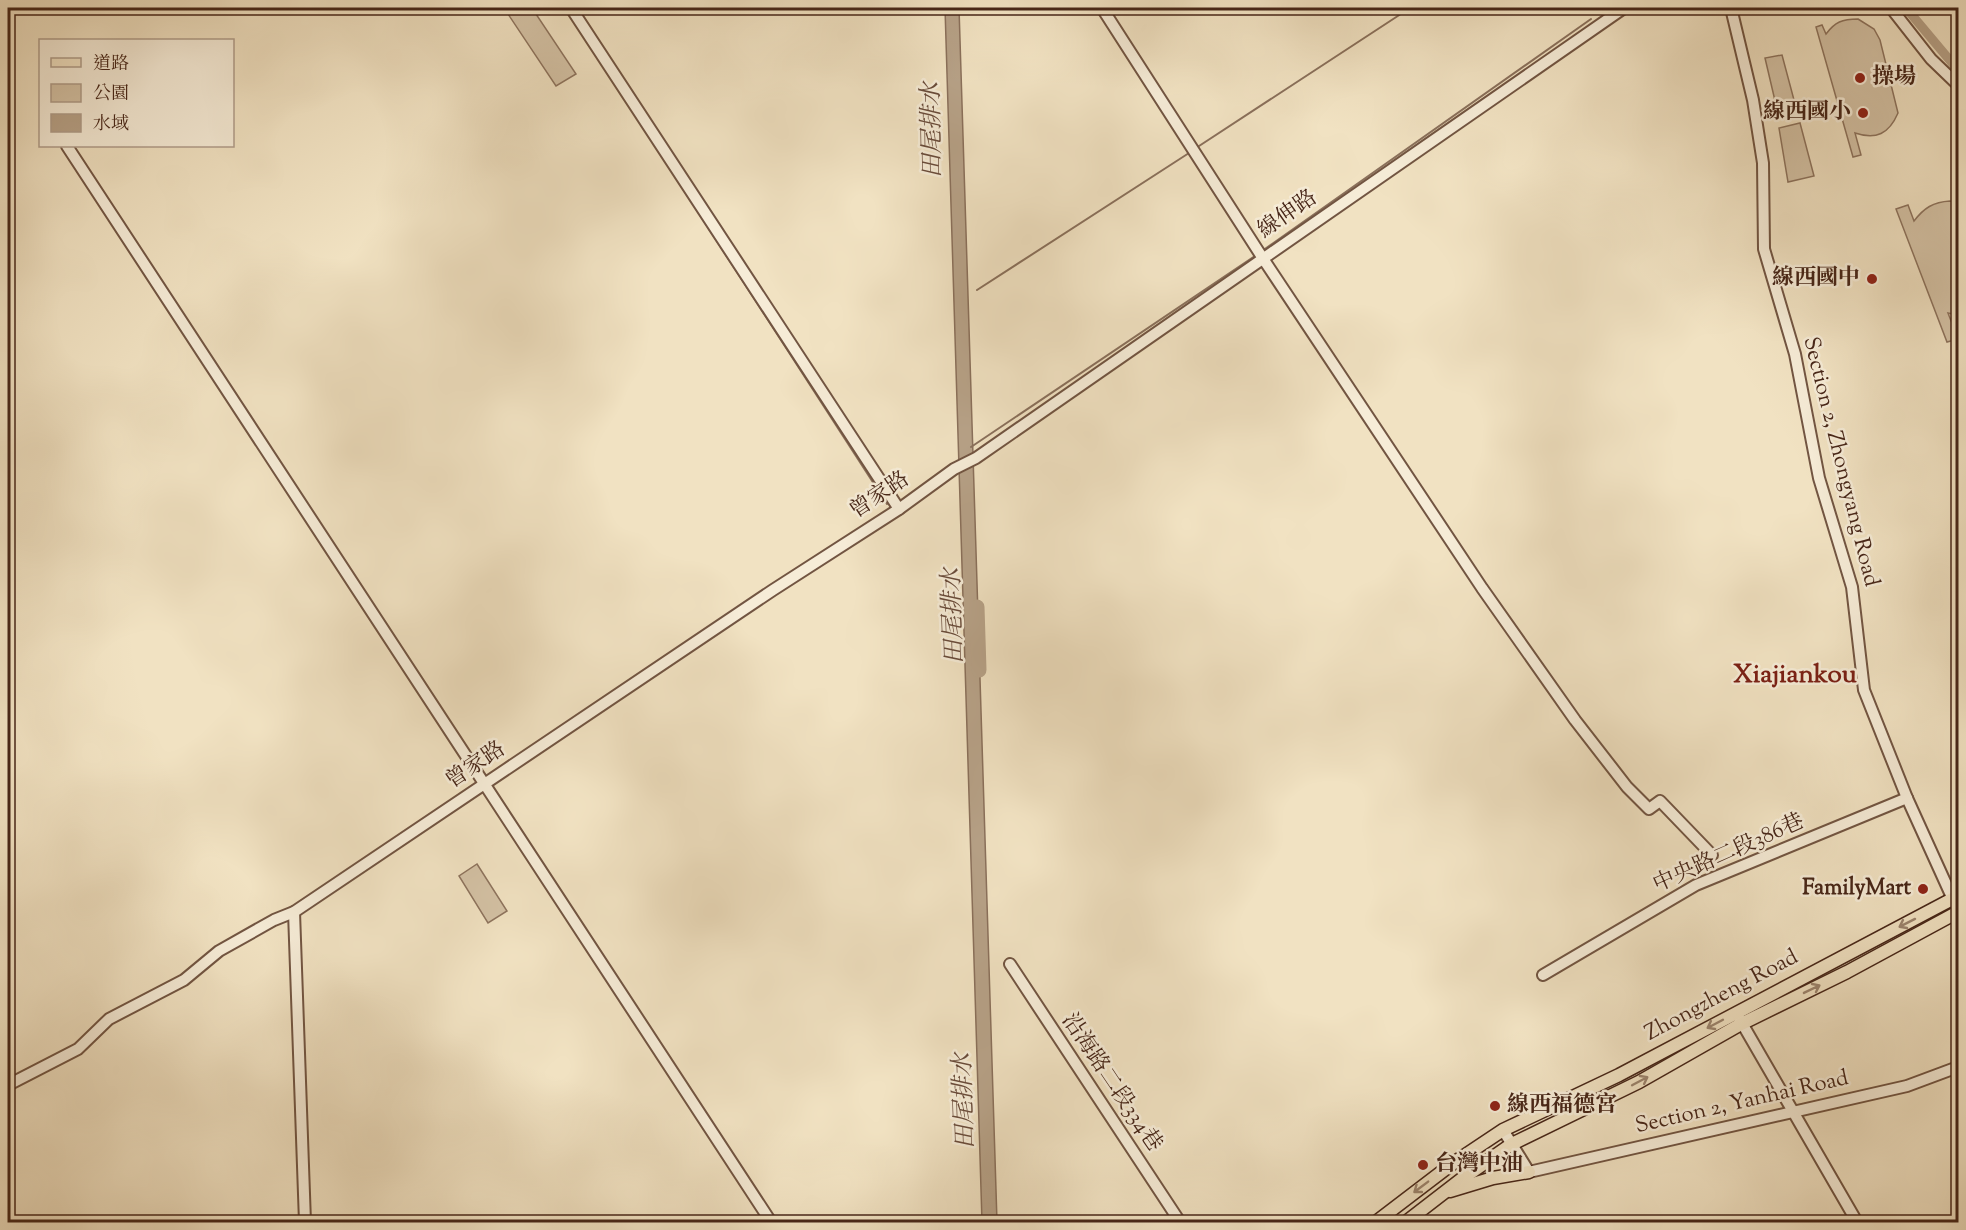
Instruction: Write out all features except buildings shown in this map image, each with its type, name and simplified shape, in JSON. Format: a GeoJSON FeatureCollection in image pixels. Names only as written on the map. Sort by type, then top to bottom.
{"type":"FeatureCollection","features":[{"type":"Feature","properties":{"kind":"main road","name":"Zhongzheng Road"},"geometry":{"type":"LineString","coordinates":[[1512,1144],[1639,1082],[1739,1018],[1956,898]]}},
{"type":"Feature","properties":{"kind":"main road","name":"Zhongzheng Road"},"geometry":{"type":"LineString","coordinates":[[1503,1130],[1739,1018],[1847,972],[1958,912]]}},
{"type":"Feature","properties":{"kind":"main road"},"geometry":{"type":"LineString","coordinates":[[1376,1222],[1452,1164],[1503,1130]]}},
{"type":"Feature","properties":{"kind":"main road"},"geometry":{"type":"LineString","coordinates":[[1406,1222],[1512,1144]]}},
{"type":"Feature","properties":{"kind":"main road"},"geometry":{"type":"LineString","coordinates":[[1443,1193],[1493,1178],[1529,1172]]}},
{"type":"Feature","properties":{"kind":"street"},"geometry":{"type":"LineString","coordinates":[[571,8],[898,509]]}},
{"type":"Feature","properties":{"kind":"street"},"geometry":{"type":"LineString","coordinates":[[1102,8],[1262,257],[1482,588],[1575,720],[1627,787],[1649,809],[1660,801],[1712,855]]}},
{"type":"Feature","properties":{"kind":"street","name":"線伸路"},"geometry":{"type":"LineString","coordinates":[[961,466],[976,458],[1262,257],[1624,8]]}},
{"type":"Feature","properties":{"kind":"street","name":"Section 2, Zhongyang Road"},"geometry":{"type":"LineString","coordinates":[[1731,8],[1753,100],[1763,163],[1764,249],[1795,354],[1819,478],[1852,586],[1864,690],[1906,798],[1956,898],[1958,912]]}},
{"type":"Feature","properties":{"kind":"street"},"geometry":{"type":"LineString","coordinates":[[1891,8],[1930,59],[1959,85]]}},
{"type":"Feature","properties":{"kind":"street"},"geometry":{"type":"LineString","coordinates":[[68,147],[771,1222]]}},
{"type":"Feature","properties":{"kind":"street","name":"曾家路"},"geometry":{"type":"LineString","coordinates":[[8,1085],[78,1049],[109,1019],[183,980],[219,951],[274,920],[298,910],[961,466]]}},
{"type":"Feature","properties":{"kind":"street","name":"中央路二段386巷"},"geometry":{"type":"LineString","coordinates":[[1543,975],[1696,885],[1906,798]]}},
{"type":"Feature","properties":{"kind":"street"},"geometry":{"type":"LineString","coordinates":[[298,910],[305,1222]]}},
{"type":"Feature","properties":{"kind":"street","name":"沿海路二段334巷"},"geometry":{"type":"LineString","coordinates":[[1010,964],[1180,1222]]}},
{"type":"Feature","properties":{"kind":"street"},"geometry":{"type":"LineString","coordinates":[[1739,1018],[1857,1222]]}},
{"type":"Feature","properties":{"kind":"street","name":"Section 2, Yanhai Road"},"geometry":{"type":"LineString","coordinates":[[1529,1172],[1907,1086],[1959,1067]]}},
{"type":"Feature","properties":{"kind":"street"},"geometry":{"type":"LineString","coordinates":[[1503,1130],[1529,1172]]}},
{"type":"Feature","properties":{"kind":"green space"},"geometry":{"type":"Polygon","coordinates":[[[504,8],[532,8],[576,74],[556,86],[504,8]]]}},
{"type":"Feature","properties":{"kind":"green space"},"geometry":{"type":"Polygon","coordinates":[[[1858,19],[1874,29],[1880,40],[1898,113],[1890,126],[1881,133],[1869,136],[1855,133],[1861,155],[1853,157],[1816,27],[1822,25],[1826,34],[1839,22],[1858,19]]]}},
{"type":"Feature","properties":{"kind":"green space"},"geometry":{"type":"Polygon","coordinates":[[[1782,55],[1794,100],[1776,105],[1765,58],[1782,55]]]}},
{"type":"Feature","properties":{"kind":"green space"},"geometry":{"type":"Polygon","coordinates":[[[1800,123],[1814,176],[1788,182],[1779,128],[1800,123]]]}},
{"type":"Feature","properties":{"kind":"green space"},"geometry":{"type":"Polygon","coordinates":[[[1950,201],[1958,203],[1958,315],[1948,313],[1958,339],[1947,342],[1896,209],[1908,205],[1914,221],[1929,207],[1950,201]]]}},
{"type":"Feature","properties":{"kind":"green space"},"geometry":{"type":"Polygon","coordinates":[[[477,864],[507,911],[488,923],[459,876],[477,864]]]}},
{"type":"Feature","properties":{"kind":"water"},"geometry":{"type":"Polygon","coordinates":[[[945,8],[959,8],[997,1222],[982,1222],[945,8]]]}},
{"type":"Feature","properties":{"kind":"waterway"},"geometry":{"type":"LineString","coordinates":[[1196,148],[1410,8]]}},
{"type":"Feature","properties":{"kind":"waterway"},"geometry":{"type":"LineString","coordinates":[[1906,8],[1958,70]]}},
{"type":"Feature","properties":{"kind":"waterway"},"geometry":{"type":"LineString","coordinates":[[1262,251],[1591,19]]}},
{"type":"Feature","properties":{"kind":"waterway"},"geometry":{"type":"LineString","coordinates":[[647,133],[887,504]]}},
{"type":"Feature","properties":{"kind":"waterway"},"geometry":{"type":"LineString","coordinates":[[977,290],[1189,153]]}},
{"type":"Feature","properties":{"kind":"waterway"},"geometry":{"type":"LineString","coordinates":[[971,447],[1258,254]]}},
{"type":"Feature","properties":{"kind":"waterway","name":"田尾排水"},"geometry":{"type":"LineString","coordinates":[[977,607],[979,670]]}},
{"type":"Feature","properties":{"kind":"place","name":"操場"},"geometry":{"type":"Point","coordinates":[1860,78]}},
{"type":"Feature","properties":{"kind":"place","name":"線西國小"},"geometry":{"type":"Point","coordinates":[1863,113]}},
{"type":"Feature","properties":{"kind":"place","name":"線西國中"},"geometry":{"type":"Point","coordinates":[1872,279]}},
{"type":"Feature","properties":{"kind":"place","name":"FamilyMart"},"geometry":{"type":"Point","coordinates":[1923,889]}},
{"type":"Feature","properties":{"kind":"place","name":"線西福德宮"},"geometry":{"type":"Point","coordinates":[1495,1106]}},
{"type":"Feature","properties":{"kind":"place","name":"台灣中油"},"geometry":{"type":"Point","coordinates":[1423,1165]}},
{"type":"Feature","properties":{"kind":"district","name":"Xiajiankou"},"geometry":{"type":"Point","coordinates":[1795,675]}}]}
